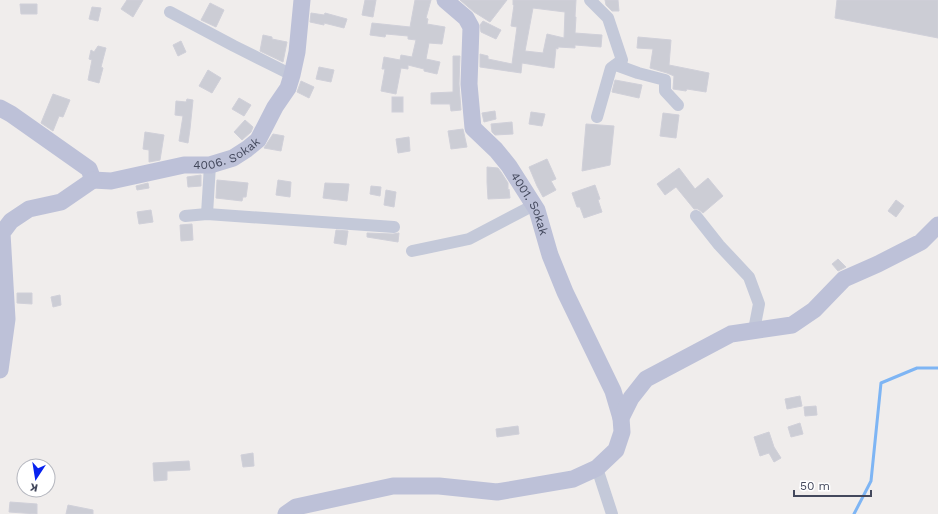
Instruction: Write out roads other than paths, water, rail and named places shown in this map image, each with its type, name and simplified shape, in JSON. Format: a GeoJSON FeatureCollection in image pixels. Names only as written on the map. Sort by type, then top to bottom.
{"type":"FeatureCollection","features":[{"type":"Feature","properties":{"kind":"street","name":"4006. Sokak"},"geometry":{"type":"LineString","coordinates":[[93,180],[111,181],[184,165],[210,165],[233,158],[258,140],[275,107],[288,88],[297,52],[302,0]]}},
{"type":"Feature","properties":{"kind":"street","name":"4001. Sokak"},"geometry":{"type":"LineString","coordinates":[[445,0],[466,18],[471,27],[469,84],[473,128],[496,150],[509,166],[537,210],[550,255],[565,292],[613,391],[621,418]]}},
{"type":"Feature","properties":{"kind":"street"},"geometry":{"type":"LineString","coordinates":[[590,0],[608,18],[622,60],[611,68],[597,118]]}},
{"type":"Feature","properties":{"kind":"street"},"geometry":{"type":"LineString","coordinates":[[170,12],[292,75]]}},
{"type":"Feature","properties":{"kind":"street"},"geometry":{"type":"LineString","coordinates":[[616,65],[638,73],[666,80],[665,91],[678,105]]}},
{"type":"Feature","properties":{"kind":"street"},"geometry":{"type":"LineString","coordinates":[[0,108],[11,114],[88,169],[93,180],[61,202],[29,209],[11,221],[2,233],[7,319],[0,370]]}},
{"type":"Feature","properties":{"kind":"street"},"geometry":{"type":"LineString","coordinates":[[207,214],[210,165]]}},
{"type":"Feature","properties":{"kind":"street"},"geometry":{"type":"LineString","coordinates":[[412,251],[469,240],[534,205]]}},
{"type":"Feature","properties":{"kind":"street"},"geometry":{"type":"LineString","coordinates":[[185,216],[207,214],[394,227]]}},
{"type":"Feature","properties":{"kind":"street"},"geometry":{"type":"LineString","coordinates":[[696,216],[719,245],[749,277],[759,304],[754,330]]}},
{"type":"Feature","properties":{"kind":"street"},"geometry":{"type":"LineString","coordinates":[[286,514],[296,507],[393,486],[439,486],[497,492],[574,479],[597,468],[616,450],[622,432],[621,418],[631,398],[646,379],[731,334],[792,325],[814,310],[844,279],[878,264],[921,242],[938,225]]}},
{"type":"Feature","properties":{"kind":"street"},"geometry":{"type":"LineString","coordinates":[[597,468],[612,514]]}},
{"type":"Feature","properties":{"kind":"waterway"},"geometry":{"type":"LineString","coordinates":[[854,514],[871,481],[881,383],[917,368],[938,368]]}}]}
